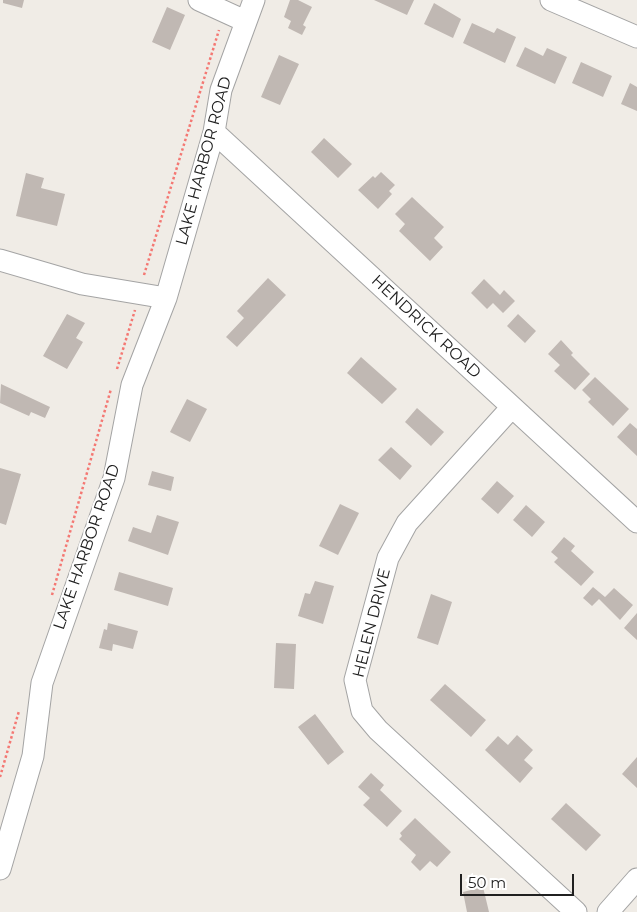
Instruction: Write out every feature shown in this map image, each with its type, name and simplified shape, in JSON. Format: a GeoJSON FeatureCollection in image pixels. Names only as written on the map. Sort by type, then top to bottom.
{"type":"FeatureCollection","features":[{"type":"Feature","properties":{"kind":"street"},"geometry":{"type":"LineString","coordinates":[[199,0],[244,21]]}},
{"type":"Feature","properties":{"kind":"street","name":"LAKE HARBOR ROAD"},"geometry":{"type":"LineString","coordinates":[[0,869],[33,756],[42,683],[114,478],[132,385],[166,298],[214,132],[221,90],[244,21],[254,0]]}},
{"type":"Feature","properties":{"kind":"street"},"geometry":{"type":"LineString","coordinates":[[551,0],[637,37]]}},
{"type":"Feature","properties":{"kind":"street","name":"HENDRICK ROAD"},"geometry":{"type":"LineString","coordinates":[[214,132],[637,522]]}},
{"type":"Feature","properties":{"kind":"street"},"geometry":{"type":"LineString","coordinates":[[0,260],[82,284],[166,298]]}},
{"type":"Feature","properties":{"kind":"street","name":"HELEN DRIVE"},"geometry":{"type":"LineString","coordinates":[[512,407],[407,523],[388,558],[355,680],[362,711],[378,730],[576,912]]}},
{"type":"Feature","properties":{"kind":"street"},"geometry":{"type":"LineString","coordinates":[[608,912],[637,879]]}},
{"type":"Feature","properties":{"kind":"building"},"geometry":{"type":"Polygon","coordinates":[[[3,0],[24,0],[22,8],[3,3],[3,0]]]}},
{"type":"Feature","properties":{"kind":"building"},"geometry":{"type":"Polygon","coordinates":[[[290,0],[298,0],[312,7],[303,25],[306,27],[302,35],[288,28],[291,21],[284,17],[290,0]]]}},
{"type":"Feature","properties":{"kind":"building"},"geometry":{"type":"Polygon","coordinates":[[[374,0],[414,0],[407,15],[374,0]]]}},
{"type":"Feature","properties":{"kind":"building"},"geometry":{"type":"Polygon","coordinates":[[[434,3],[461,19],[453,38],[424,24],[434,3]]]}},
{"type":"Feature","properties":{"kind":"building"},"geometry":{"type":"Polygon","coordinates":[[[167,7],[185,15],[170,50],[152,42],[167,7]]]}},
{"type":"Feature","properties":{"kind":"building"},"geometry":{"type":"Polygon","coordinates":[[[472,23],[494,33],[497,28],[516,37],[505,63],[463,43],[472,23]]]}},
{"type":"Feature","properties":{"kind":"building"},"geometry":{"type":"Polygon","coordinates":[[[525,47],[543,56],[547,48],[567,57],[555,84],[516,66],[525,47]]]}},
{"type":"Feature","properties":{"kind":"building"},"geometry":{"type":"Polygon","coordinates":[[[279,55],[299,64],[280,105],[261,97],[279,55]]]}},
{"type":"Feature","properties":{"kind":"building"},"geometry":{"type":"Polygon","coordinates":[[[581,62],[612,76],[603,97],[572,83],[581,62]]]}},
{"type":"Feature","properties":{"kind":"building"},"geometry":{"type":"Polygon","coordinates":[[[630,83],[637,87],[637,111],[621,104],[630,83]]]}},
{"type":"Feature","properties":{"kind":"building"},"geometry":{"type":"Polygon","coordinates":[[[324,138],[352,164],[338,178],[311,152],[324,138]]]}},
{"type":"Feature","properties":{"kind":"building"},"geometry":{"type":"Polygon","coordinates":[[[381,172],[395,185],[389,191],[392,194],[378,209],[358,190],[373,176],[375,178],[381,172]]]}},
{"type":"Feature","properties":{"kind":"building"},"geometry":{"type":"Polygon","coordinates":[[[26,173],[44,178],[41,188],[65,194],[57,226],[16,216],[26,173]]]}},
{"type":"Feature","properties":{"kind":"building"},"geometry":{"type":"Polygon","coordinates":[[[412,197],[444,227],[434,238],[443,247],[430,261],[399,231],[405,224],[395,214],[412,197]]]}},
{"type":"Feature","properties":{"kind":"building"},"geometry":{"type":"Polygon","coordinates":[[[268,278],[286,295],[237,347],[226,337],[244,318],[237,311],[268,278]]]}},
{"type":"Feature","properties":{"kind":"building"},"geometry":{"type":"Polygon","coordinates":[[[484,279],[500,295],[504,290],[515,301],[503,313],[493,303],[487,309],[471,293],[484,279]]]}},
{"type":"Feature","properties":{"kind":"building"},"geometry":{"type":"Polygon","coordinates":[[[67,314],[85,323],[76,338],[83,342],[67,369],[43,356],[67,314]]]}},
{"type":"Feature","properties":{"kind":"building"},"geometry":{"type":"Polygon","coordinates":[[[518,314],[536,331],[525,343],[507,326],[518,314]]]}},
{"type":"Feature","properties":{"kind":"building"},"geometry":{"type":"Polygon","coordinates":[[[561,340],[573,353],[571,355],[590,374],[575,390],[554,371],[560,365],[548,354],[561,340]]]}},
{"type":"Feature","properties":{"kind":"building"},"geometry":{"type":"Polygon","coordinates":[[[361,357],[397,389],[382,404],[347,373],[361,357]]]}},
{"type":"Feature","properties":{"kind":"building"},"geometry":{"type":"Polygon","coordinates":[[[595,377],[629,409],[613,426],[588,402],[591,399],[582,390],[595,377]]]}},
{"type":"Feature","properties":{"kind":"building"},"geometry":{"type":"Polygon","coordinates":[[[1,384],[50,407],[45,418],[31,412],[29,416],[0,403],[1,384]]]}},
{"type":"Feature","properties":{"kind":"building"},"geometry":{"type":"Polygon","coordinates":[[[187,399],[207,409],[190,442],[170,432],[187,399]]]}},
{"type":"Feature","properties":{"kind":"building"},"geometry":{"type":"Polygon","coordinates":[[[417,408],[444,432],[431,446],[405,422],[417,408]]]}},
{"type":"Feature","properties":{"kind":"building"},"geometry":{"type":"Polygon","coordinates":[[[630,423],[637,429],[637,456],[617,437],[630,423]]]}},
{"type":"Feature","properties":{"kind":"building"},"geometry":{"type":"Polygon","coordinates":[[[391,447],[412,466],[400,480],[378,460],[391,447]]]}},
{"type":"Feature","properties":{"kind":"building"},"geometry":{"type":"Polygon","coordinates":[[[0,468],[21,474],[6,525],[0,523],[0,468]]]}},
{"type":"Feature","properties":{"kind":"building"},"geometry":{"type":"Polygon","coordinates":[[[152,471],[174,477],[171,491],[148,485],[152,471]]]}},
{"type":"Feature","properties":{"kind":"building"},"geometry":{"type":"Polygon","coordinates":[[[497,481],[514,496],[498,514],[481,499],[497,481]]]}},
{"type":"Feature","properties":{"kind":"building"},"geometry":{"type":"Polygon","coordinates":[[[340,504],[359,513],[338,555],[319,546],[340,504]]]}},
{"type":"Feature","properties":{"kind":"building"},"geometry":{"type":"Polygon","coordinates":[[[526,505],[545,522],[532,537],[513,520],[526,505]]]}},
{"type":"Feature","properties":{"kind":"building"},"geometry":{"type":"Polygon","coordinates":[[[157,515],[179,522],[168,555],[128,541],[133,527],[151,533],[157,515]]]}},
{"type":"Feature","properties":{"kind":"building"},"geometry":{"type":"Polygon","coordinates":[[[564,537],[575,546],[571,551],[594,572],[581,586],[554,562],[558,558],[551,552],[564,537]]]}},
{"type":"Feature","properties":{"kind":"building"},"geometry":{"type":"Polygon","coordinates":[[[119,572],[173,588],[168,606],[114,590],[119,572]]]}},
{"type":"Feature","properties":{"kind":"building"},"geometry":{"type":"Polygon","coordinates":[[[315,581],[334,586],[323,624],[298,616],[305,593],[310,594],[315,581]]]}},
{"type":"Feature","properties":{"kind":"building"},"geometry":{"type":"Polygon","coordinates":[[[593,587],[605,597],[614,588],[633,605],[620,620],[599,599],[592,606],[583,598],[593,587]]]}},
{"type":"Feature","properties":{"kind":"building"},"geometry":{"type":"Polygon","coordinates":[[[431,594],[452,602],[438,645],[417,638],[431,594]]]}},
{"type":"Feature","properties":{"kind":"building"},"geometry":{"type":"Polygon","coordinates":[[[637,613],[637,640],[624,628],[637,613]]]}},
{"type":"Feature","properties":{"kind":"building"},"geometry":{"type":"Polygon","coordinates":[[[108,623],[138,631],[133,649],[113,644],[112,651],[99,648],[104,629],[107,630],[108,623]]]}},
{"type":"Feature","properties":{"kind":"building"},"geometry":{"type":"Polygon","coordinates":[[[276,643],[296,644],[294,689],[274,688],[276,643]]]}},
{"type":"Feature","properties":{"kind":"building"},"geometry":{"type":"Polygon","coordinates":[[[445,684],[486,720],[471,737],[430,700],[445,684]]]}},
{"type":"Feature","properties":{"kind":"building"},"geometry":{"type":"Polygon","coordinates":[[[315,714],[344,752],[328,765],[298,727],[315,714]]]}},
{"type":"Feature","properties":{"kind":"building"},"geometry":{"type":"Polygon","coordinates":[[[517,735],[533,750],[524,760],[533,768],[520,783],[485,750],[498,736],[508,745],[517,735]]]}},
{"type":"Feature","properties":{"kind":"building"},"geometry":{"type":"Polygon","coordinates":[[[637,757],[637,788],[622,774],[637,757]]]}},
{"type":"Feature","properties":{"kind":"building"},"geometry":{"type":"Polygon","coordinates":[[[371,773],[384,785],[380,790],[402,811],[387,827],[363,805],[370,798],[358,787],[371,773]]]}},
{"type":"Feature","properties":{"kind":"building"},"geometry":{"type":"Polygon","coordinates":[[[566,803],[601,835],[586,851],[551,819],[566,803]]]}},
{"type":"Feature","properties":{"kind":"building"},"geometry":{"type":"Polygon","coordinates":[[[415,818],[451,852],[437,867],[430,861],[420,871],[411,862],[416,855],[399,839],[402,836],[400,833],[415,818]]]}},
{"type":"Feature","properties":{"kind":"building"},"geometry":{"type":"Polygon","coordinates":[[[483,887],[489,912],[467,912],[463,892],[483,887]]]}}]}
